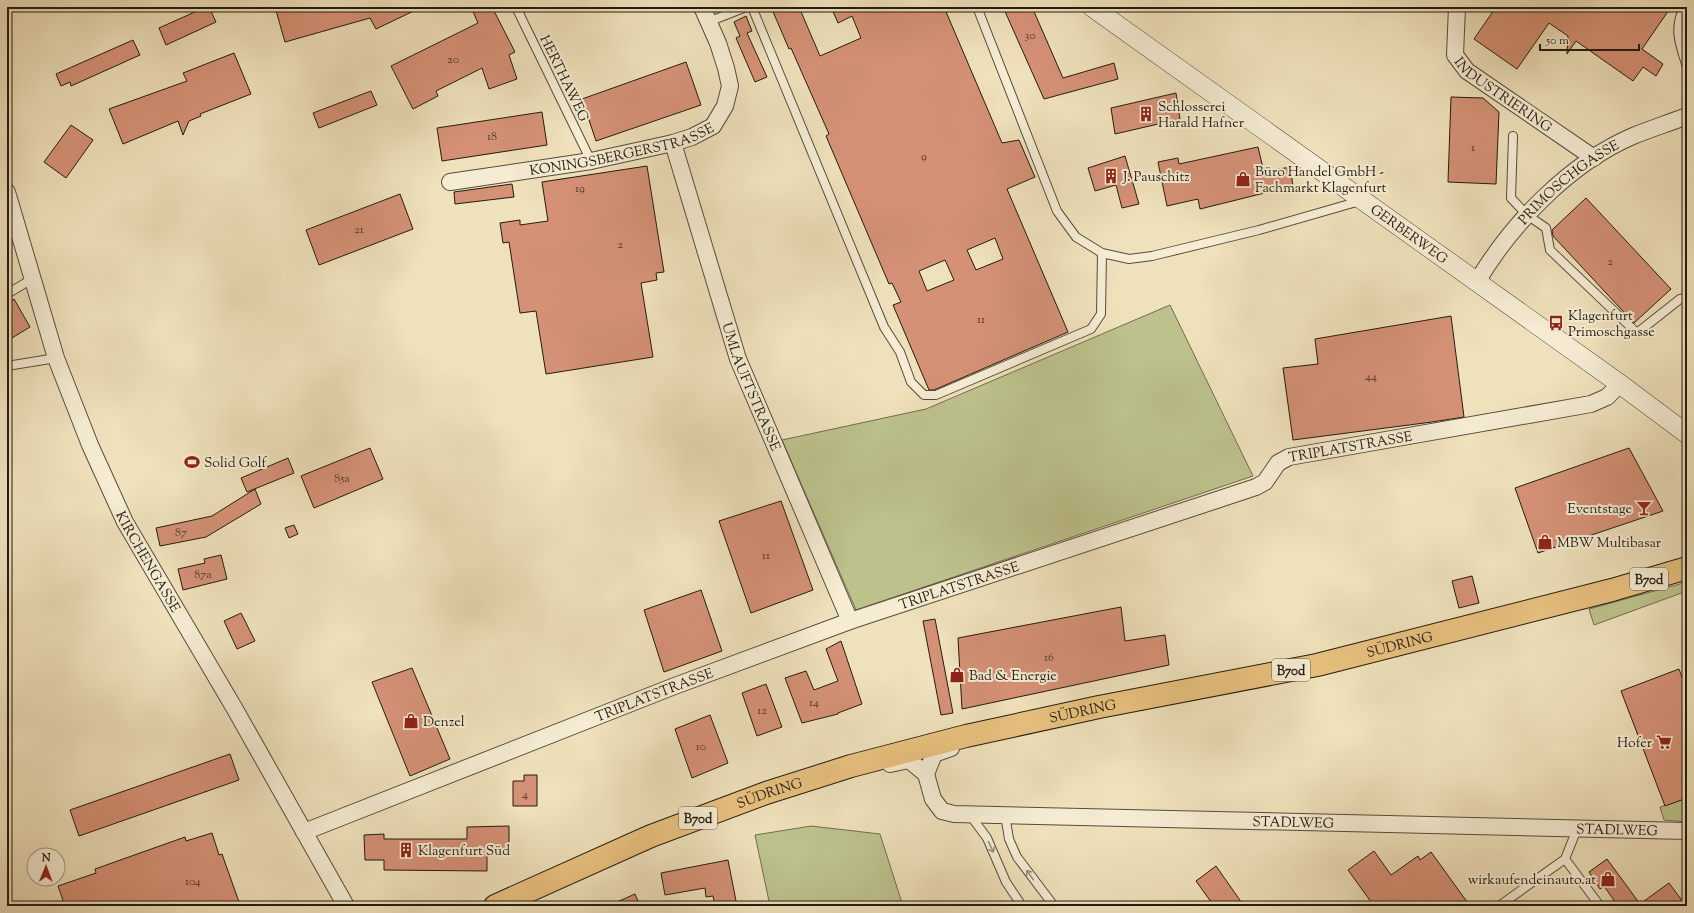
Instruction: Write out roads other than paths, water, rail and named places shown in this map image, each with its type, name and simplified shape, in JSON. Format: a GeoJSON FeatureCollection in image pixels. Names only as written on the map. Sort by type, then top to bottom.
{"type":"FeatureCollection","features":[{"type":"Feature","properties":{"kind":"main road","name":"SÜDRING"},"geometry":{"type":"LineString","coordinates":[[495,906],[651,836],[766,793],[851,766],[966,736],[1100,707],[1317,665],[1612,590],[1687,568]]}},
{"type":"Feature","properties":{"kind":"street","name":"KONINGSBERGERSTRASSE"},"geometry":{"type":"LineString","coordinates":[[450,182],[591,161],[673,144],[692,137],[713,126],[725,106],[730,86],[728,74],[718,43],[702,7]]}},
{"type":"Feature","properties":{"kind":"street","name":"GERBERWEG"},"geometry":{"type":"LineString","coordinates":[[1092,7],[1620,384],[1687,434]]}},
{"type":"Feature","properties":{"kind":"street","name":"INDUSTRIERING"},"geometry":{"type":"LineString","coordinates":[[1457,7],[1455,55],[1467,72],[1594,158]]}},
{"type":"Feature","properties":{"kind":"street","name":"PRIMOSCHGASSE"},"geometry":{"type":"LineString","coordinates":[[1477,282],[1490,261],[1527,215],[1558,185],[1594,158],[1632,136],[1687,116]]}},
{"type":"Feature","properties":{"kind":"street","name":"UMLAUFTSTRASSE"},"geometry":{"type":"LineString","coordinates":[[673,144],[738,359],[850,621]]}},
{"type":"Feature","properties":{"kind":"street","name":"KIRCHENGASSE"},"geometry":{"type":"LineString","coordinates":[[7,192],[56,358],[90,445],[125,522],[236,711],[346,906]]}},
{"type":"Feature","properties":{"kind":"street","name":"TRIPLATSTRASSE"},"geometry":{"type":"LineString","coordinates":[[304,832],[672,687],[850,621],[1256,487],[1265,482],[1278,463],[1289,457],[1591,404],[1607,397],[1620,384]]}},
{"type":"Feature","properties":{"kind":"street"},"geometry":{"type":"LineString","coordinates":[[851,766],[882,765],[909,760],[926,774],[934,754],[956,746],[966,736]]}},
{"type":"Feature","properties":{"kind":"street","name":"STADLWEG"},"geometry":{"type":"LineString","coordinates":[[926,774],[933,798],[942,811],[970,814],[1687,831]]}},
{"type":"Feature","properties":{"kind":"lane","name":"HERTHAWEG"},"geometry":{"type":"LineString","coordinates":[[516,7],[591,161]]}},
{"type":"Feature","properties":{"kind":"lane"},"geometry":{"type":"LineString","coordinates":[[708,22],[746,7]]}},
{"type":"Feature","properties":{"kind":"lane"},"geometry":{"type":"LineString","coordinates":[[752,7],[884,327],[900,352],[911,382],[924,395],[936,395],[1091,329],[1101,314],[1102,253]]}},
{"type":"Feature","properties":{"kind":"lane"},"geometry":{"type":"LineString","coordinates":[[977,7],[1057,211],[1076,237],[1102,253],[1129,258],[1152,256],[1259,230],[1363,200]]}},
{"type":"Feature","properties":{"kind":"lane"},"geometry":{"type":"LineString","coordinates":[[1684,7],[1681,14],[1678,31],[1680,46],[1687,67]]}},
{"type":"Feature","properties":{"kind":"lane"},"geometry":{"type":"LineString","coordinates":[[1513,136],[1511,198],[1527,215],[1546,228],[1550,250],[1637,333],[1680,299],[1687,298]]}},
{"type":"Feature","properties":{"kind":"lane"},"geometry":{"type":"LineString","coordinates":[[7,294],[32,279]]}},
{"type":"Feature","properties":{"kind":"lane"},"geometry":{"type":"LineString","coordinates":[[7,366],[56,358]]}},
{"type":"Feature","properties":{"kind":"lane"},"geometry":{"type":"LineString","coordinates":[[970,814],[987,838],[1006,882],[1022,906]]}},
{"type":"Feature","properties":{"kind":"lane"},"geometry":{"type":"LineString","coordinates":[[1005,815],[1009,839],[1017,857],[1054,906]]}},
{"type":"Feature","properties":{"kind":"lane"},"geometry":{"type":"LineString","coordinates":[[1499,906],[1564,859],[1577,829]]}},
{"type":"Feature","properties":{"kind":"lane"},"geometry":{"type":"LineString","coordinates":[[1564,859],[1600,906]]}},
{"type":"Feature","properties":{"kind":"place","name":"Schlosserei Harald Hafner"},"geometry":{"type":"Point","coordinates":[1146,114]}},
{"type":"Feature","properties":{"kind":"place","name":"J. Pauschitz"},"geometry":{"type":"Point","coordinates":[1111,176]}},
{"type":"Feature","properties":{"kind":"place","name":"Büro Handel GmbH - Fachmarkt Klagenfurt"},"geometry":{"type":"Point","coordinates":[1243,179]}},
{"type":"Feature","properties":{"kind":"place","name":"Klagenfurt Primoschgasse"},"geometry":{"type":"Point","coordinates":[1556,323]}},
{"type":"Feature","properties":{"kind":"place","name":"Solid Golf"},"geometry":{"type":"Point","coordinates":[192,462]}},
{"type":"Feature","properties":{"kind":"place","name":"Eventstage"},"geometry":{"type":"Point","coordinates":[1644,508]}},
{"type":"Feature","properties":{"kind":"place","name":"MBW Multibasar"},"geometry":{"type":"Point","coordinates":[1545,542]}},
{"type":"Feature","properties":{"kind":"place","name":"Bad & Energie"},"geometry":{"type":"Point","coordinates":[957,675]}},
{"type":"Feature","properties":{"kind":"place","name":"Denzel"},"geometry":{"type":"Point","coordinates":[411,721]}},
{"type":"Feature","properties":{"kind":"place","name":"Hofer"},"geometry":{"type":"Point","coordinates":[1664,742]}},
{"type":"Feature","properties":{"kind":"place","name":"Klagenfurt Süd"},"geometry":{"type":"Point","coordinates":[406,850]}},
{"type":"Feature","properties":{"kind":"place","name":"wirkaufendeinauto.at"},"geometry":{"type":"Point","coordinates":[1608,879]}}]}
